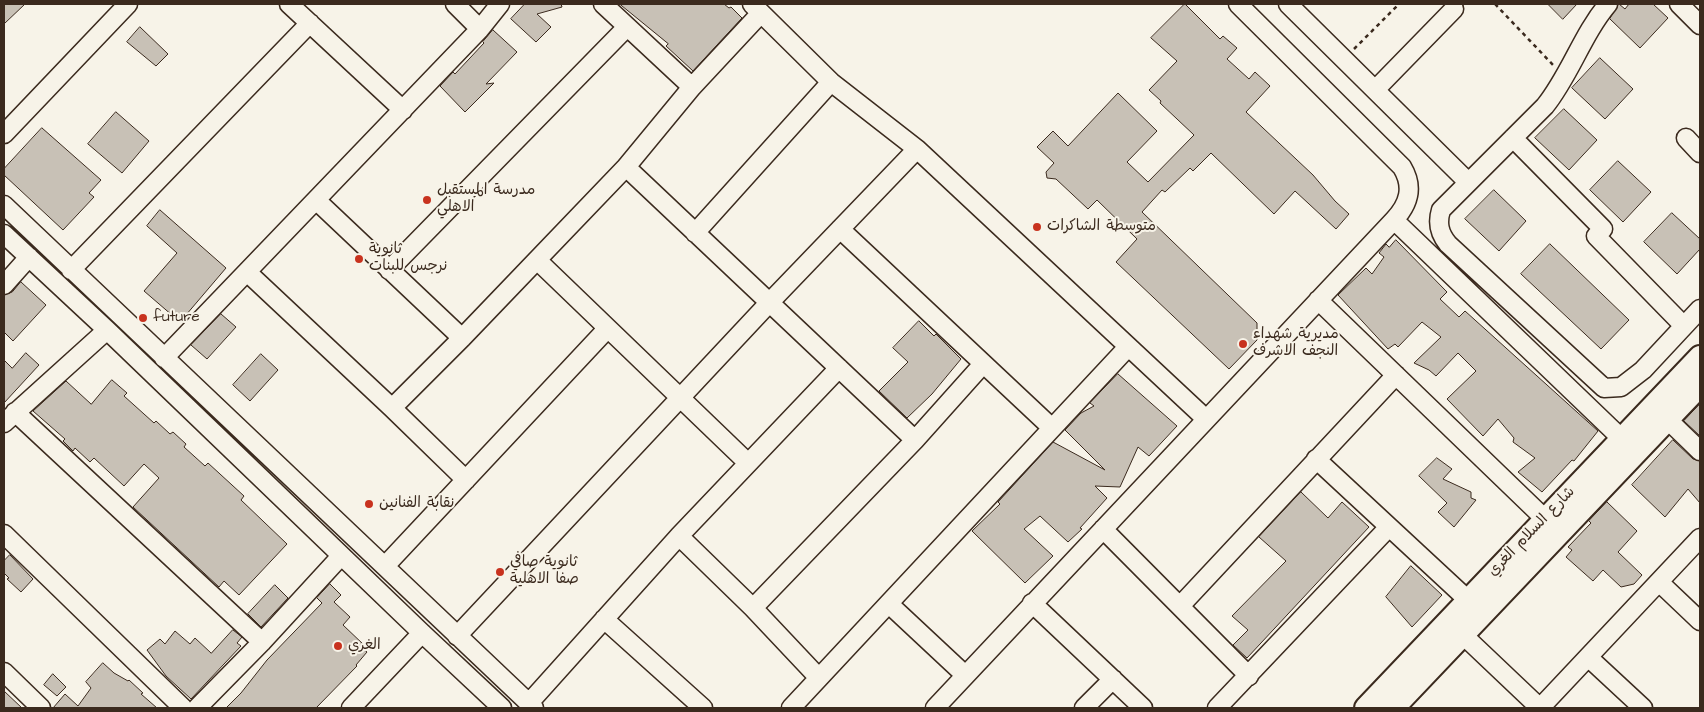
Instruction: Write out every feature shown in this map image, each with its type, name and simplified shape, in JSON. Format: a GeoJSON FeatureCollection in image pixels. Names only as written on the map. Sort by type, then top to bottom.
{"type":"FeatureCollection","features":[{"type":"Feature","properties":{"kind":"main road","name":"شارع السلام الغري"},"geometry":{"type":"LineString","coordinates":[[1393,708],[1668,420],[1692,384],[1700,357]]}},
{"type":"Feature","properties":{"kind":"main road","name":"شارع السلام الغري"},"geometry":{"type":"LineString","coordinates":[[1366,708],[1622,439],[1692,384]]}},
{"type":"Feature","properties":{"kind":"street"},"geometry":{"type":"LineString","coordinates":[[4,134],[128,4]]}},
{"type":"Feature","properties":{"kind":"street"},"geometry":{"type":"LineString","coordinates":[[289,4],[403,110]]}},
{"type":"Feature","properties":{"kind":"street"},"geometry":{"type":"LineString","coordinates":[[455,4],[480,29]]}},
{"type":"Feature","properties":{"kind":"street"},"geometry":{"type":"LineString","coordinates":[[164,358],[480,29],[500,4]]}},
{"type":"Feature","properties":{"kind":"street"},"geometry":{"type":"LineString","coordinates":[[603,4],[692,87]]}},
{"type":"Feature","properties":{"kind":"street"},"geometry":{"type":"LineString","coordinates":[[935,708],[1403,210],[1409,195],[1408,180],[1402,167],[1238,4]]}},
{"type":"Feature","properties":{"kind":"street"},"geometry":{"type":"LineString","coordinates":[[1288,4],[1468,182]]}},
{"type":"Feature","properties":{"kind":"street"},"geometry":{"type":"LineString","coordinates":[[1608,4],[1558,90],[1545,106],[1441,210],[1438,222],[1441,234],[1444,239],[1604,388],[1621,388],[1643,370],[1700,309]]}},
{"type":"Feature","properties":{"kind":"street"},"geometry":{"type":"LineString","coordinates":[[1679,4],[1700,25]]}},
{"type":"Feature","properties":{"kind":"street"},"geometry":{"type":"LineString","coordinates":[[392,408],[626,167],[757,8],[831,82],[917,149],[1206,419]]}},
{"type":"Feature","properties":{"kind":"street"},"geometry":{"type":"LineString","coordinates":[[1375,90],[1454,9]]}},
{"type":"Feature","properties":{"kind":"street"},"geometry":{"type":"LineString","coordinates":[[71,270],[310,23]]}},
{"type":"Feature","properties":{"kind":"street"},"geometry":{"type":"LineString","coordinates":[[388,270],[627,27]]}},
{"type":"Feature","properties":{"kind":"street"},"geometry":{"type":"LineString","coordinates":[[695,233],[831,82]]}},
{"type":"Feature","properties":{"kind":"street"},"geometry":{"type":"LineString","coordinates":[[1513,138],[1603,229],[1596,236],[1684,326]]}},
{"type":"Feature","properties":{"kind":"street"},"geometry":{"type":"LineString","coordinates":[[1686,138],[1700,153]]}},
{"type":"Feature","properties":{"kind":"street"},"geometry":{"type":"LineString","coordinates":[[457,636],[769,303],[917,149]]}},
{"type":"Feature","properties":{"kind":"street"},"geometry":{"type":"LineString","coordinates":[[626,167],[914,440]]}},
{"type":"Feature","properties":{"kind":"street"},"geometry":{"type":"LineString","coordinates":[[316,200],[462,338]]}},
{"type":"Feature","properties":{"kind":"street"},"geometry":{"type":"LineString","coordinates":[[4,206],[386,566],[531,706],[679,536],[839,368]]}},
{"type":"Feature","properties":{"kind":"street"},"geometry":{"type":"LineString","coordinates":[[1394,220],[1622,439]]}},
{"type":"Feature","properties":{"kind":"street"},"geometry":{"type":"LineString","coordinates":[[840,229],[1052,428]]}},
{"type":"Feature","properties":{"kind":"street"},"geometry":{"type":"LineString","coordinates":[[4,234],[502,708]]}},
{"type":"Feature","properties":{"kind":"street"},"geometry":{"type":"LineString","coordinates":[[4,285],[29,257]]}},
{"type":"Feature","properties":{"kind":"street"},"geometry":{"type":"LineString","coordinates":[[537,260],[679,399],[748,463]]}},
{"type":"Feature","properties":{"kind":"street"},"geometry":{"type":"LineString","coordinates":[[247,272],[466,480]]}},
{"type":"Feature","properties":{"kind":"street"},"geometry":{"type":"LineString","coordinates":[[1318,300],[1545,519]]}},
{"type":"Feature","properties":{"kind":"street"},"geometry":{"type":"LineString","coordinates":[[386,566],[607,329]]}},
{"type":"Feature","properties":{"kind":"street"},"geometry":{"type":"LineString","coordinates":[[107,330],[9,417],[262,642]]}},
{"type":"Feature","properties":{"kind":"street"},"geometry":{"type":"LineString","coordinates":[[791,708],[1128,347]]}},
{"type":"Feature","properties":{"kind":"street"},"geometry":{"type":"LineString","coordinates":[[753,608],[984,364]]}},
{"type":"Feature","properties":{"kind":"street"},"geometry":{"type":"LineString","coordinates":[[1180,606],[1396,375]]}},
{"type":"Feature","properties":{"kind":"street"},"geometry":{"type":"LineString","coordinates":[[1668,420],[1700,451]]}},
{"type":"Feature","properties":{"kind":"street"},"geometry":{"type":"LineString","coordinates":[[226,445],[241,430]]}},
{"type":"Feature","properties":{"kind":"street"},"geometry":{"type":"LineString","coordinates":[[1316,459],[1468,600]]}},
{"type":"Feature","properties":{"kind":"street"},"geometry":{"type":"LineString","coordinates":[[1218,708],[1389,527]]}},
{"type":"Feature","properties":{"kind":"street"},"geometry":{"type":"LineString","coordinates":[[1103,529],[1249,676]]}},
{"type":"Feature","properties":{"kind":"street"},"geometry":{"type":"LineString","coordinates":[[4,534],[183,708]]}},
{"type":"Feature","properties":{"kind":"street"},"geometry":{"type":"LineString","coordinates":[[679,536],[753,608],[819,678]]}},
{"type":"Feature","properties":{"kind":"street"},"geometry":{"type":"LineString","coordinates":[[1462,634],[1540,708],[1700,538]]}},
{"type":"Feature","properties":{"kind":"street"},"geometry":{"type":"LineString","coordinates":[[197,708],[262,642],[341,556]]}},
{"type":"Feature","properties":{"kind":"street"},"geometry":{"type":"LineString","coordinates":[[1659,582],[1700,622]]}},
{"type":"Feature","properties":{"kind":"street"},"geometry":{"type":"LineString","coordinates":[[1032,603],[1143,708]]}},
{"type":"Feature","properties":{"kind":"street"},"geometry":{"type":"LineString","coordinates":[[889,604],[965,675]]}},
{"type":"Feature","properties":{"kind":"street"},"geometry":{"type":"LineString","coordinates":[[604,620],[703,708]]}},
{"type":"Feature","properties":{"kind":"street"},"geometry":{"type":"LineString","coordinates":[[351,708],[422,633]]}},
{"type":"Feature","properties":{"kind":"street"},"geometry":{"type":"LineString","coordinates":[[1588,657],[1642,708]]}},
{"type":"Feature","properties":{"kind":"street"},"geometry":{"type":"LineString","coordinates":[[4,672],[41,708]]}},
{"type":"Feature","properties":{"kind":"street"},"geometry":{"type":"LineString","coordinates":[[1084,708],[1113,679]]}},
{"type":"Feature","properties":{"kind":"path"},"geometry":{"type":"LineString","coordinates":[[1344,60],[1399,4]]}},
{"type":"Feature","properties":{"kind":"path"},"geometry":{"type":"LineString","coordinates":[[1495,4],[1565,77]]}},
{"type":"Feature","properties":{"kind":"building"},"geometry":{"type":"Polygon","coordinates":[[[4,4],[25,4],[4,24],[4,4]]]}},
{"type":"Feature","properties":{"kind":"building"},"geometry":{"type":"Polygon","coordinates":[[[525,4],[561,4],[562,7],[537,14],[551,27],[536,42],[511,19],[525,4]]]}},
{"type":"Feature","properties":{"kind":"building"},"geometry":{"type":"Polygon","coordinates":[[[620,4],[724,4],[729,8],[731,7],[742,18],[693,71],[666,46],[668,44],[620,4]]]}},
{"type":"Feature","properties":{"kind":"building"},"geometry":{"type":"Polygon","coordinates":[[[1185,4],[1220,39],[1223,36],[1237,48],[1227,59],[1249,79],[1255,72],[1270,86],[1246,112],[1313,175],[1349,214],[1336,229],[1295,191],[1274,214],[1211,153],[1193,171],[1190,168],[1165,192],[1162,190],[1142,212],[1257,323],[1257,340],[1229,369],[1116,262],[1137,239],[1097,200],[1088,209],[1056,179],[1047,178],[1046,172],[1054,163],[1037,147],[1053,131],[1068,146],[1118,93],[1157,131],[1127,162],[1148,182],[1194,135],[1149,90],[1177,61],[1151,38],[1185,4]]]}},
{"type":"Feature","properties":{"kind":"building"},"geometry":{"type":"Polygon","coordinates":[[[1548,4],[1577,4],[1563,19],[1548,4]]]}},
{"type":"Feature","properties":{"kind":"building"},"geometry":{"type":"Polygon","coordinates":[[[1619,4],[1625,9],[1629,4],[1653,4],[1668,18],[1640,48],[1610,19],[1619,4]]]}},
{"type":"Feature","properties":{"kind":"building"},"geometry":{"type":"Polygon","coordinates":[[[140,27],[168,54],[156,66],[127,42],[140,27]]]}},
{"type":"Feature","properties":{"kind":"building"},"geometry":{"type":"Polygon","coordinates":[[[493,30],[517,52],[486,84],[494,83],[465,112],[440,86],[453,72],[455,74],[484,43],[493,30]]]}},
{"type":"Feature","properties":{"kind":"building"},"geometry":{"type":"Polygon","coordinates":[[[1600,58],[1633,89],[1605,119],[1572,88],[1600,58]]]}},
{"type":"Feature","properties":{"kind":"building"},"geometry":{"type":"Polygon","coordinates":[[[1564,109],[1597,140],[1569,170],[1535,138],[1564,109]]]}},
{"type":"Feature","properties":{"kind":"building"},"geometry":{"type":"Polygon","coordinates":[[[116,112],[149,141],[122,173],[88,144],[116,112]]]}},
{"type":"Feature","properties":{"kind":"building"},"geometry":{"type":"Polygon","coordinates":[[[42,128],[101,180],[89,193],[94,197],[63,230],[4,175],[4,169],[42,128]]]}},
{"type":"Feature","properties":{"kind":"building"},"geometry":{"type":"Polygon","coordinates":[[[1618,161],[1651,192],[1623,222],[1590,190],[1618,161]]]}},
{"type":"Feature","properties":{"kind":"building"},"geometry":{"type":"Polygon","coordinates":[[[1494,190],[1526,221],[1499,251],[1465,219],[1494,190]]]}},
{"type":"Feature","properties":{"kind":"building"},"geometry":{"type":"Polygon","coordinates":[[[160,210],[226,268],[180,322],[144,291],[177,253],[147,226],[160,210]]]}},
{"type":"Feature","properties":{"kind":"building"},"geometry":{"type":"Polygon","coordinates":[[[1672,213],[1700,239],[1700,249],[1677,274],[1644,242],[1672,213]]]}},
{"type":"Feature","properties":{"kind":"building"},"geometry":{"type":"Polygon","coordinates":[[[1396,240],[1447,292],[1440,299],[1459,317],[1465,311],[1598,431],[1574,461],[1572,460],[1542,492],[1518,472],[1535,458],[1513,442],[1514,438],[1498,419],[1483,436],[1447,399],[1476,371],[1458,353],[1436,376],[1429,370],[1414,363],[1441,337],[1422,322],[1398,347],[1395,344],[1388,349],[1338,295],[1366,268],[1372,274],[1384,257],[1379,253],[1386,244],[1389,247],[1396,240]]]}},
{"type":"Feature","properties":{"kind":"building"},"geometry":{"type":"Polygon","coordinates":[[[1550,244],[1629,320],[1601,349],[1521,274],[1550,244]]]}},
{"type":"Feature","properties":{"kind":"building"},"geometry":{"type":"Polygon","coordinates":[[[21,282],[46,305],[13,341],[4,332],[4,295],[12,292],[21,282]]]}},
{"type":"Feature","properties":{"kind":"building"},"geometry":{"type":"Polygon","coordinates":[[[221,314],[236,327],[207,359],[191,345],[221,314]]]}},
{"type":"Feature","properties":{"kind":"building"},"geometry":{"type":"Polygon","coordinates":[[[919,321],[934,336],[936,334],[961,359],[932,394],[907,418],[879,391],[908,362],[893,348],[919,321]]]}},
{"type":"Feature","properties":{"kind":"building"},"geometry":{"type":"Polygon","coordinates":[[[26,353],[39,365],[4,403],[4,360],[12,368],[26,353]]]}},
{"type":"Feature","properties":{"kind":"building"},"geometry":{"type":"Polygon","coordinates":[[[261,354],[278,370],[250,401],[233,385],[261,354]]]}},
{"type":"Feature","properties":{"kind":"building"},"geometry":{"type":"Polygon","coordinates":[[[1118,374],[1177,426],[1149,456],[1138,447],[1120,487],[1095,486],[1107,498],[1080,528],[1082,529],[1068,542],[1040,516],[1024,529],[1053,556],[1025,583],[972,531],[1000,504],[998,502],[1053,442],[1105,470],[1065,430],[1081,413],[1094,406],[1090,403],[1118,374]]]}},
{"type":"Feature","properties":{"kind":"building"},"geometry":{"type":"Polygon","coordinates":[[[112,380],[127,393],[124,396],[154,423],[156,421],[170,434],[173,432],[186,444],[184,447],[205,466],[208,463],[244,496],[241,500],[287,544],[239,595],[224,581],[219,587],[133,507],[159,478],[144,464],[124,486],[94,458],[90,462],[75,448],[73,451],[63,441],[65,439],[33,411],[66,381],[91,404],[112,380]]]}},
{"type":"Feature","properties":{"kind":"building"},"geometry":{"type":"Polygon","coordinates":[[[1700,404],[1700,436],[1684,421],[1700,404]]]}},
{"type":"Feature","properties":{"kind":"building"},"geometry":{"type":"Polygon","coordinates":[[[1673,440],[1693,459],[1700,461],[1700,503],[1688,489],[1665,517],[1632,485],[1673,440]]]}},
{"type":"Feature","properties":{"kind":"building"},"geometry":{"type":"Polygon","coordinates":[[[1437,458],[1452,469],[1443,479],[1471,492],[1471,498],[1476,500],[1454,527],[1438,512],[1447,503],[1419,476],[1437,458]]]}},
{"type":"Feature","properties":{"kind":"building"},"geometry":{"type":"Polygon","coordinates":[[[1301,492],[1328,518],[1342,502],[1369,527],[1247,658],[1233,645],[1248,630],[1232,616],[1286,561],[1259,537],[1301,492]]]}},
{"type":"Feature","properties":{"kind":"building"},"geometry":{"type":"Polygon","coordinates":[[[1607,502],[1637,531],[1618,552],[1642,575],[1634,584],[1621,587],[1603,570],[1593,581],[1566,557],[1572,550],[1568,547],[1591,523],[1589,521],[1607,502]]]}},
{"type":"Feature","properties":{"kind":"building"},"geometry":{"type":"Polygon","coordinates":[[[10,555],[33,579],[21,592],[7,579],[9,578],[4,573],[4,561],[10,555]]]}},
{"type":"Feature","properties":{"kind":"building"},"geometry":{"type":"Polygon","coordinates":[[[1411,566],[1442,595],[1412,627],[1386,597],[1411,566]]]}},
{"type":"Feature","properties":{"kind":"building"},"geometry":{"type":"Polygon","coordinates":[[[330,584],[341,595],[334,602],[350,617],[343,625],[364,645],[361,647],[367,652],[357,666],[316,708],[226,708],[241,693],[267,660],[322,603],[317,598],[330,584]]]}},
{"type":"Feature","properties":{"kind":"building"},"geometry":{"type":"Polygon","coordinates":[[[275,585],[288,598],[261,627],[248,614],[275,585]]]}},
{"type":"Feature","properties":{"kind":"building"},"geometry":{"type":"Polygon","coordinates":[[[233,630],[242,637],[237,643],[241,646],[191,699],[166,676],[147,650],[160,639],[165,644],[175,631],[190,644],[195,638],[211,653],[233,630]]]}},
{"type":"Feature","properties":{"kind":"building"},"geometry":{"type":"Polygon","coordinates":[[[103,663],[114,673],[129,680],[157,708],[53,708],[65,694],[78,706],[91,688],[86,682],[103,663]]]}},
{"type":"Feature","properties":{"kind":"building"},"geometry":{"type":"Polygon","coordinates":[[[53,674],[66,687],[57,696],[44,685],[53,674]]]}},
{"type":"Feature","properties":{"kind":"building"},"geometry":{"type":"Polygon","coordinates":[[[4,691],[22,708],[4,708],[4,691]]]}},
{"type":"Feature","properties":{"kind":"place","name":"مدرسة المستقبل الاهلي"},"geometry":{"type":"Point","coordinates":[427,200]}},
{"type":"Feature","properties":{"kind":"place","name":"متوسطة الشاكرات"},"geometry":{"type":"Point","coordinates":[1037,227]}},
{"type":"Feature","properties":{"kind":"place","name":"ثانوية نرجس للبنات"},"geometry":{"type":"Point","coordinates":[359,259]}},
{"type":"Feature","properties":{"kind":"place","name":"future"},"geometry":{"type":"Point","coordinates":[143,318]}},
{"type":"Feature","properties":{"kind":"place","name":"مديرية شهداء النجف الاشرف"},"geometry":{"type":"Point","coordinates":[1243,344]}},
{"type":"Feature","properties":{"kind":"place","name":"نقابة الفنانين"},"geometry":{"type":"Point","coordinates":[369,504]}},
{"type":"Feature","properties":{"kind":"place","name":"ثانوية صافي صفا الاهلية"},"geometry":{"type":"Point","coordinates":[500,572]}},
{"type":"Feature","properties":{"kind":"place","name":"الغري"},"geometry":{"type":"Point","coordinates":[338,646]}}]}
